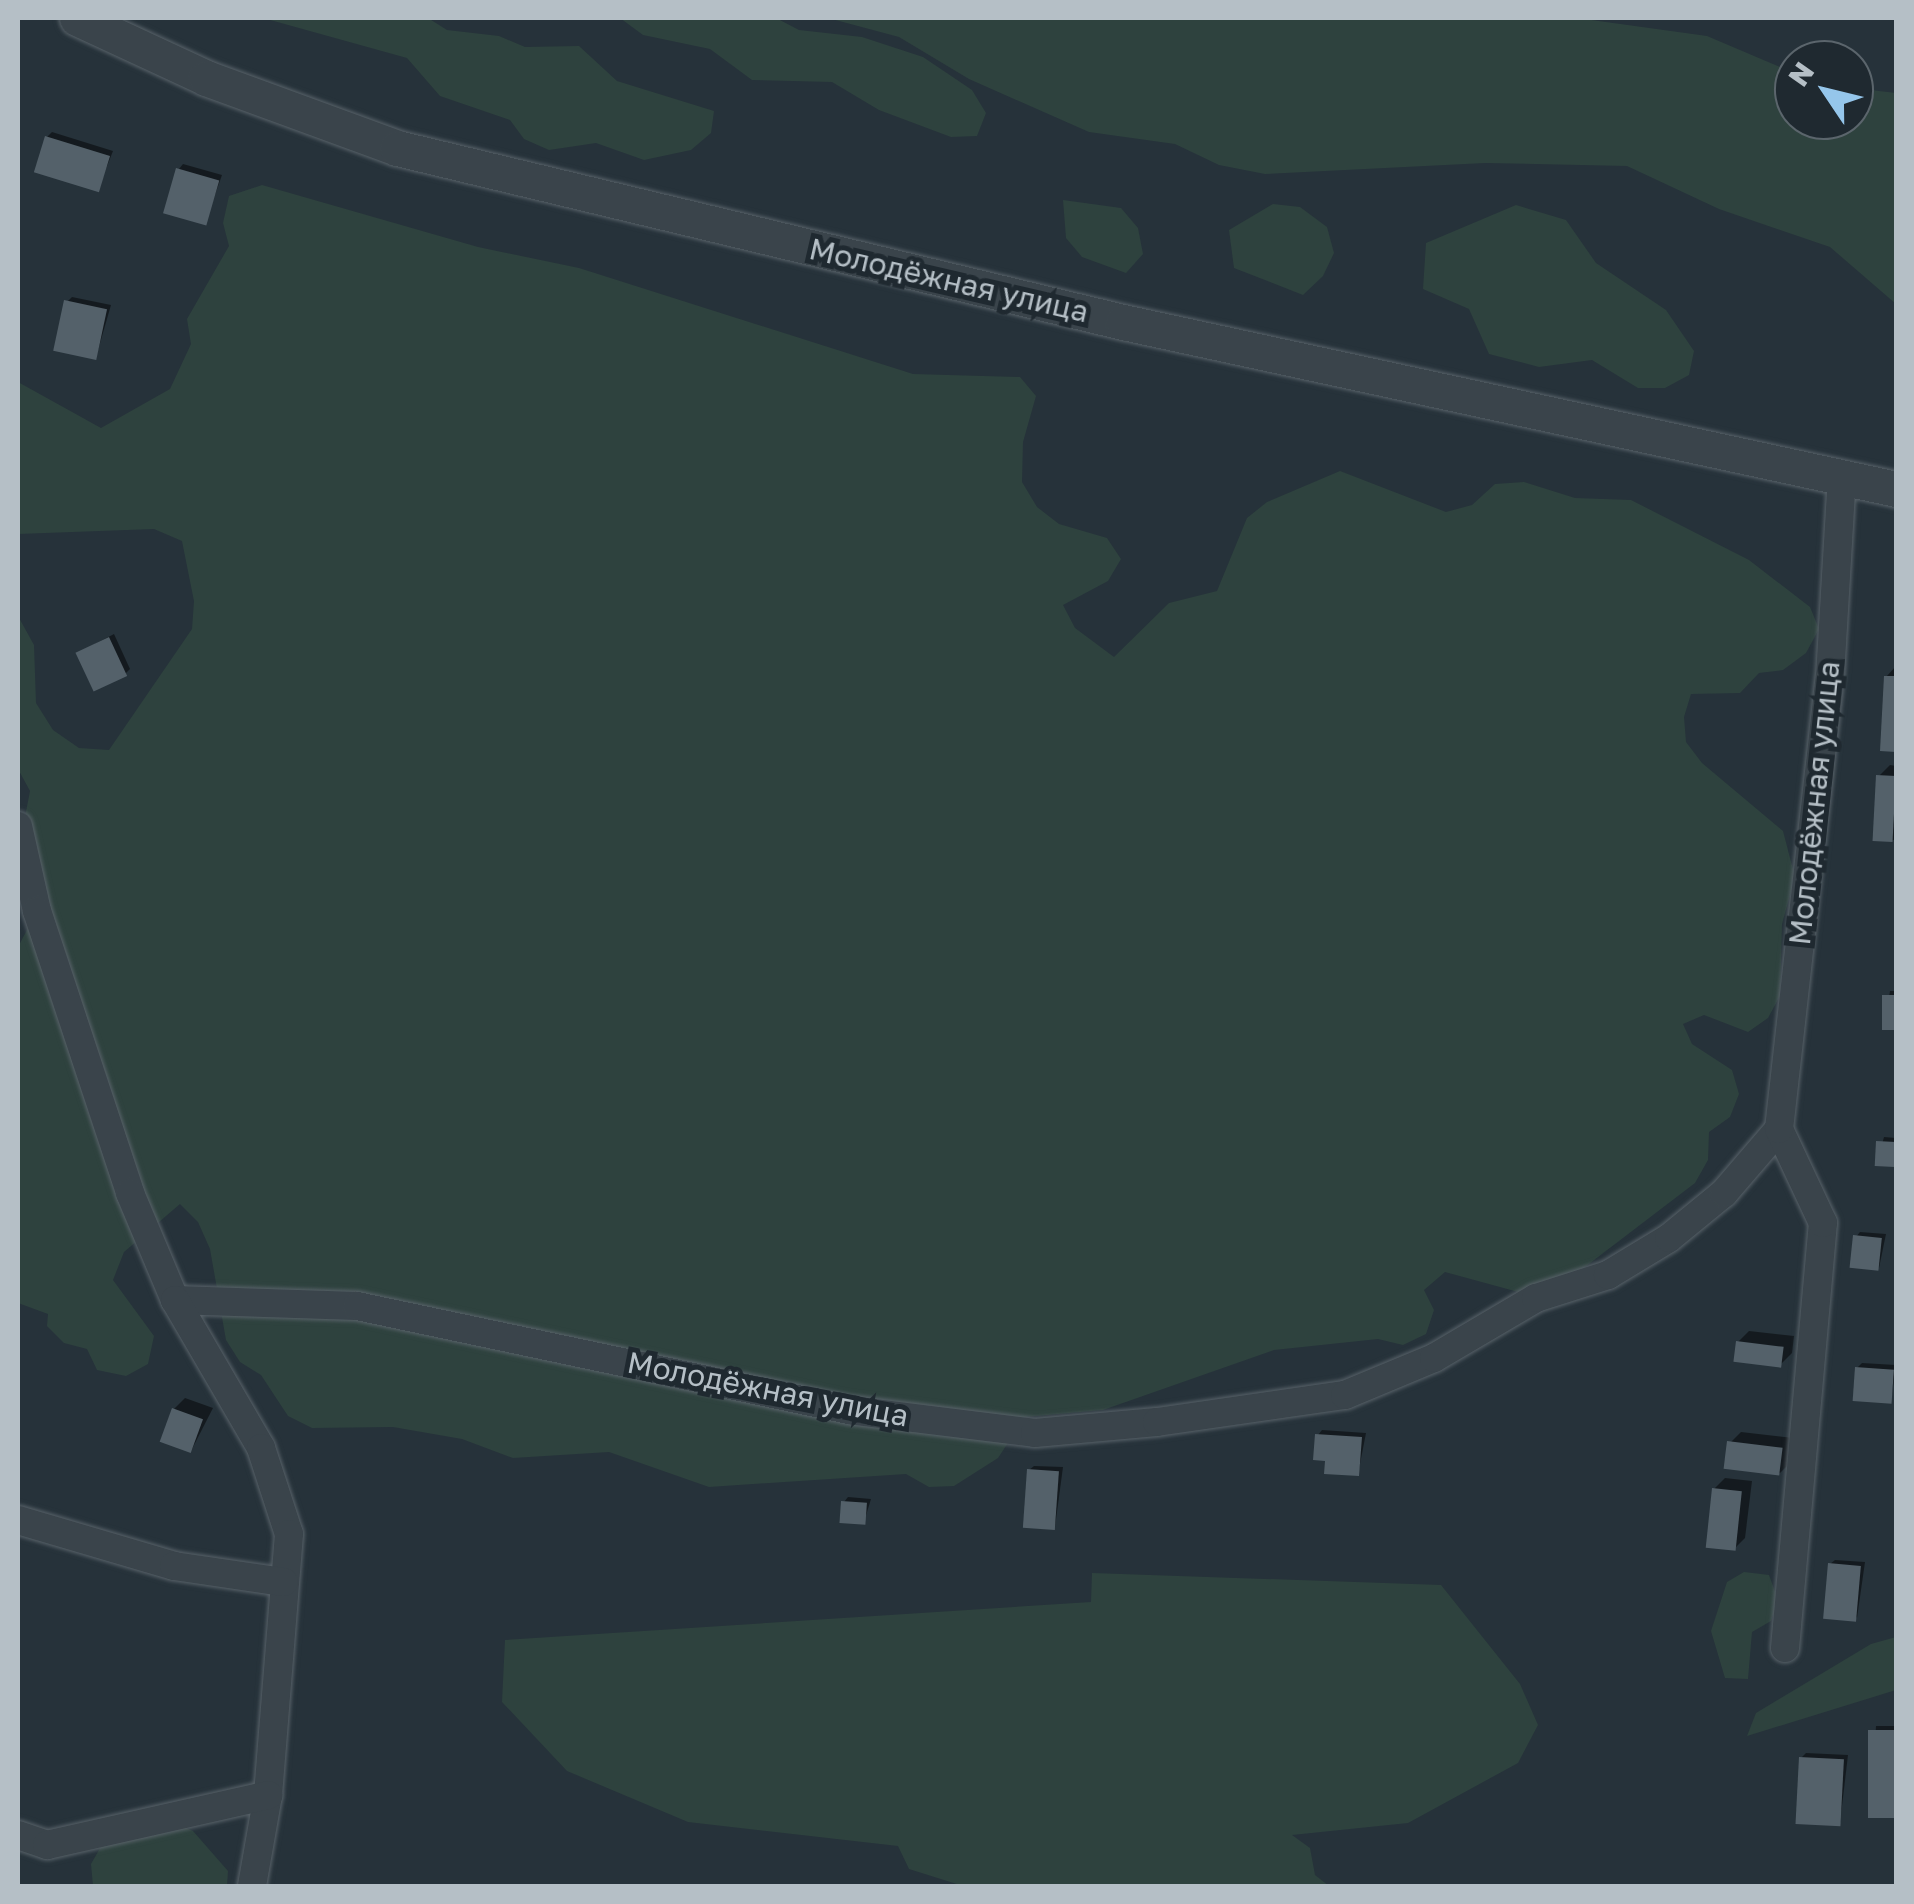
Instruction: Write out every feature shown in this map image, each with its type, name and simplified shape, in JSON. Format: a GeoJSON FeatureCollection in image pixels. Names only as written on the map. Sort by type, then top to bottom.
{"type":"FeatureCollection","features":[{"type":"Feature","properties":{"kind":"street","name":"Молодёжная улица"},"geometry":{"type":"LineString","coordinates":[[77,18],[206,78],[397,148],[1123,322],[1896,488]]}},
{"type":"Feature","properties":{"kind":"street","name":"Молодёжная улица"},"geometry":{"type":"LineString","coordinates":[[176,1300],[357,1306],[908,1418],[1035,1433],[1157,1422],[1345,1395],[1434,1358],[1536,1298],[1608,1275],[1669,1238],[1724,1194],[1779,1129],[1830,677],[1842,476]]}},
{"type":"Feature","properties":{"kind":"street"},"geometry":{"type":"LineString","coordinates":[[18,826],[38,911],[124,1176],[176,1300],[260,1448],[289,1534],[268,1795],[252,1886]]}},
{"type":"Feature","properties":{"kind":"street"},"geometry":{"type":"LineString","coordinates":[[1779,1129],[1823,1223],[1785,1648]]}},
{"type":"Feature","properties":{"kind":"street"},"geometry":{"type":"LineString","coordinates":[[18,1520],[174,1566],[284,1582]]}},
{"type":"Feature","properties":{"kind":"street"},"geometry":{"type":"LineString","coordinates":[[18,1835],[47,1846],[268,1795]]}},
{"type":"Feature","properties":{"kind":"green space"},"geometry":{"type":"Polygon","coordinates":[[[263,18],[428,18],[447,30],[499,36],[525,47],[579,46],[617,81],[714,111],[711,133],[691,150],[644,160],[596,143],[549,150],[524,139],[510,120],[440,96],[407,58],[263,18]]]}},
{"type":"Feature","properties":{"kind":"green space"},"geometry":{"type":"Polygon","coordinates":[[[620,18],[776,18],[799,30],[862,37],[923,57],[972,90],[986,113],[977,136],[951,137],[879,110],[832,82],[752,80],[710,49],[643,35],[620,18]]]}},
{"type":"Feature","properties":{"kind":"green space"},"geometry":{"type":"Polygon","coordinates":[[[828,18],[1577,18],[1707,36],[1774,64],[1774,140],[1874,140],[1874,90],[1896,93],[1896,304],[1830,247],[1719,209],[1627,166],[1485,163],[1265,174],[1219,165],[1175,144],[1089,132],[969,79],[899,37],[828,18]]]}},
{"type":"Feature","properties":{"kind":"green space"},"geometry":{"type":"Polygon","coordinates":[[[262,185],[478,247],[579,268],[913,374],[1020,377],[1036,396],[1023,442],[1022,482],[1037,507],[1059,524],[1107,538],[1121,559],[1108,581],[1063,605],[1075,628],[1114,657],[1169,603],[1217,591],[1247,518],[1267,502],[1340,471],[1446,512],[1472,505],[1495,484],[1524,482],[1575,498],[1631,500],[1749,560],[1810,607],[1819,629],[1806,653],[1783,670],[1759,673],[1740,693],[1691,694],[1684,717],[1686,742],[1702,763],[1783,831],[1795,877],[1782,924],[1780,996],[1768,1018],[1748,1032],[1704,1015],[1683,1024],[1692,1044],[1732,1070],[1739,1094],[1730,1117],[1709,1132],[1708,1160],[1695,1183],[1564,1283],[1522,1293],[1445,1272],[1424,1290],[1434,1310],[1426,1334],[1403,1345],[1378,1339],[1274,1350],[1103,1410],[1025,1417],[998,1458],[954,1486],[929,1487],[906,1474],[709,1487],[609,1452],[513,1458],[462,1439],[393,1427],[312,1428],[288,1416],[261,1375],[240,1362],[226,1340],[210,1249],[198,1222],[180,1204],[124,1252],[113,1280],[154,1336],[148,1364],[126,1376],[97,1370],[87,1349],[64,1343],[47,1326],[48,1314],[18,1303],[18,947],[37,911],[19,848],[30,791],[18,769],[18,616],[34,645],[36,703],[53,730],[79,748],[109,750],[192,629],[194,601],[182,541],[154,529],[18,534],[18,382],[101,428],[170,389],[191,344],[187,319],[229,246],[223,223],[229,196],[262,185]]]}},
{"type":"Feature","properties":{"kind":"green space"},"geometry":{"type":"Polygon","coordinates":[[[1063,200],[1121,208],[1138,228],[1143,254],[1126,273],[1082,257],[1066,238],[1063,200]]]}},
{"type":"Feature","properties":{"kind":"green space"},"geometry":{"type":"Polygon","coordinates":[[[1273,204],[1300,207],[1327,227],[1334,253],[1323,276],[1303,295],[1234,268],[1229,230],[1273,204]]]}},
{"type":"Feature","properties":{"kind":"green space"},"geometry":{"type":"Polygon","coordinates":[[[1516,205],[1566,220],[1596,263],[1666,310],[1694,351],[1689,375],[1665,388],[1638,388],[1592,360],[1539,367],[1489,354],[1469,309],[1423,289],[1426,243],[1516,205]]]}},
{"type":"Feature","properties":{"kind":"green space"},"geometry":{"type":"Polygon","coordinates":[[[1744,1572],[1769,1575],[1778,1600],[1771,1621],[1752,1632],[1748,1679],[1725,1678],[1711,1631],[1727,1582],[1744,1572]]]}},
{"type":"Feature","properties":{"kind":"green space"},"geometry":{"type":"Polygon","coordinates":[[[1092,1573],[1441,1585],[1520,1684],[1538,1725],[1518,1763],[1408,1823],[1292,1835],[1310,1848],[1315,1875],[1329,1886],[963,1886],[909,1869],[898,1846],[688,1822],[567,1771],[502,1702],[505,1640],[1091,1602],[1092,1573]]]}},
{"type":"Feature","properties":{"kind":"green space"},"geometry":{"type":"Polygon","coordinates":[[[1896,1637],[1896,1690],[1747,1736],[1756,1713],[1871,1644],[1896,1637]]]}},
{"type":"Feature","properties":{"kind":"green space"},"geometry":{"type":"Polygon","coordinates":[[[166,1819],[193,1831],[228,1871],[227,1886],[93,1886],[91,1864],[116,1820],[166,1819]]]}},
{"type":"Feature","properties":{"kind":"building"},"geometry":{"type":"Polygon","coordinates":[[[45,136],[110,156],[99,192],[34,172],[45,136]]]}},
{"type":"Feature","properties":{"kind":"building"},"geometry":{"type":"Polygon","coordinates":[[[176,168],[219,180],[206,226],[163,213],[176,168]]]}},
{"type":"Feature","properties":{"kind":"building"},"geometry":{"type":"Polygon","coordinates":[[[64,300],[107,309],[96,360],[53,351],[64,300]]]}},
{"type":"Feature","properties":{"kind":"building"},"geometry":{"type":"Polygon","coordinates":[[[109,637],[127,676],[94,692],[75,653],[109,637]]]}},
{"type":"Feature","properties":{"kind":"building"},"geometry":{"type":"Polygon","coordinates":[[[1884,676],[1896,676],[1896,752],[1880,751],[1884,676]]]}},
{"type":"Feature","properties":{"kind":"building"},"geometry":{"type":"Polygon","coordinates":[[[1876,775],[1896,776],[1893,842],[1873,841],[1876,775]]]}},
{"type":"Feature","properties":{"kind":"building"},"geometry":{"type":"Polygon","coordinates":[[[1882,995],[1896,995],[1896,1030],[1882,1030],[1882,995]]]}},
{"type":"Feature","properties":{"kind":"building"},"geometry":{"type":"Polygon","coordinates":[[[1876,1141],[1896,1142],[1895,1167],[1875,1166],[1876,1141]]]}},
{"type":"Feature","properties":{"kind":"building"},"geometry":{"type":"Polygon","coordinates":[[[1853,1235],[1882,1238],[1878,1271],[1850,1268],[1853,1235]]]}},
{"type":"Feature","properties":{"kind":"building"},"geometry":{"type":"Polygon","coordinates":[[[1736,1341],[1784,1347],[1781,1368],[1733,1362],[1736,1341]]]}},
{"type":"Feature","properties":{"kind":"building"},"geometry":{"type":"Polygon","coordinates":[[[1855,1367],[1894,1370],[1892,1404],[1853,1401],[1855,1367]]]}},
{"type":"Feature","properties":{"kind":"building"},"geometry":{"type":"Polygon","coordinates":[[[172,1408],[203,1419],[191,1453],[160,1442],[172,1408]]]}},
{"type":"Feature","properties":{"kind":"building"},"geometry":{"type":"Polygon","coordinates":[[[1315,1434],[1362,1437],[1359,1476],[1324,1474],[1325,1461],[1313,1460],[1315,1434]]]}},
{"type":"Feature","properties":{"kind":"building"},"geometry":{"type":"Polygon","coordinates":[[[1727,1441],[1783,1448],[1779,1476],[1724,1469],[1727,1441]]]}},
{"type":"Feature","properties":{"kind":"building"},"geometry":{"type":"Polygon","coordinates":[[[1027,1469],[1059,1471],[1055,1530],[1023,1528],[1027,1469]]]}},
{"type":"Feature","properties":{"kind":"building"},"geometry":{"type":"Polygon","coordinates":[[[1712,1488],[1742,1491],[1736,1551],[1706,1548],[1712,1488]]]}},
{"type":"Feature","properties":{"kind":"building"},"geometry":{"type":"Polygon","coordinates":[[[841,1501],[867,1503],[865,1525],[839,1523],[841,1501]]]}},
{"type":"Feature","properties":{"kind":"building"},"geometry":{"type":"Polygon","coordinates":[[[1828,1563],[1861,1566],[1856,1622],[1823,1619],[1828,1563]]]}},
{"type":"Feature","properties":{"kind":"building"},"geometry":{"type":"Polygon","coordinates":[[[1868,1730],[1896,1730],[1896,1818],[1868,1818],[1868,1730]]]}},
{"type":"Feature","properties":{"kind":"building"},"geometry":{"type":"Polygon","coordinates":[[[1799,1757],[1844,1759],[1840,1826],[1795,1824],[1799,1757]]]}}]}
